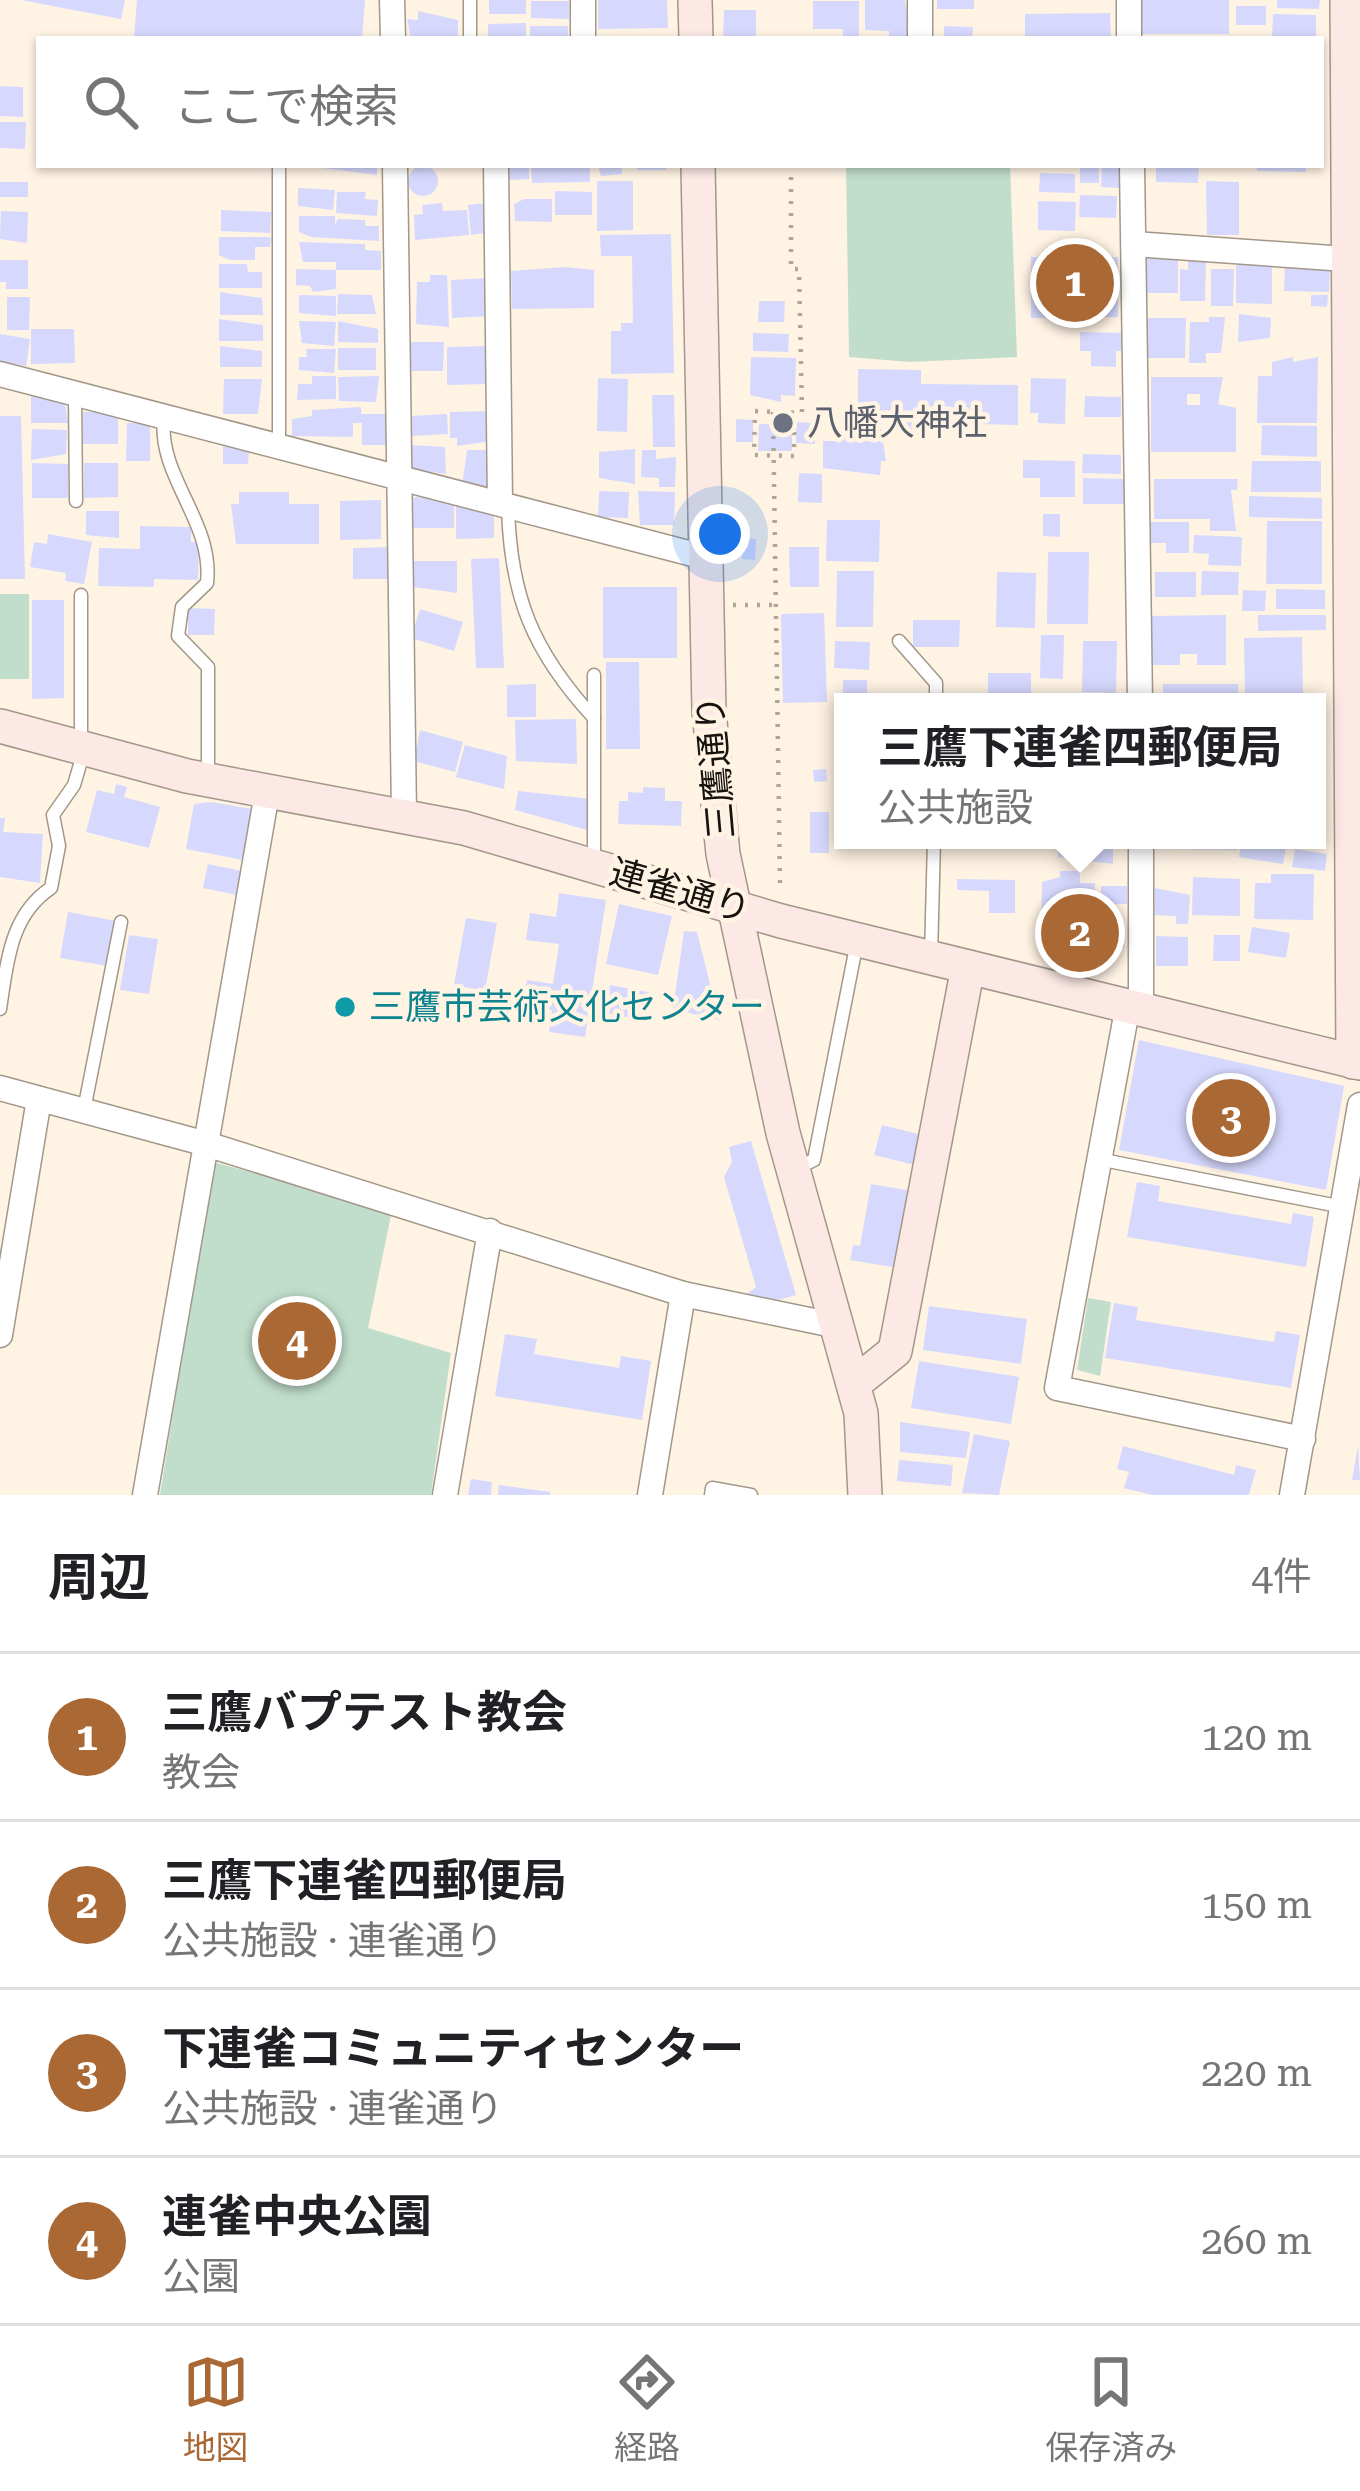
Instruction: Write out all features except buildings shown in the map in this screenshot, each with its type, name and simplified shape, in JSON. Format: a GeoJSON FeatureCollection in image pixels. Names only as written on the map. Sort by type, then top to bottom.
{"type":"FeatureCollection","features":[{"type":"Feature","properties":{"kind":"main road"},"geometry":{"type":"LineString","coordinates":[[695,0],[696,36]]}},
{"type":"Feature","properties":{"kind":"main road"},"geometry":{"type":"LineString","coordinates":[[1347,0],[1354,259],[1356,1062]]}},
{"type":"Feature","properties":{"kind":"main road","name":"三鷹通り"},"geometry":{"type":"LineString","coordinates":[[698,168],[709,711],[730,905],[793,1170],[854,1384],[866,1495]]}},
{"type":"Feature","properties":{"kind":"main road","name":"連雀通り"},"geometry":{"type":"LineString","coordinates":[[0,726],[208,781],[404,816],[857,940],[1356,1062]]}},
{"type":"Feature","properties":{"kind":"main road"},"geometry":{"type":"LineString","coordinates":[[854,1384],[895,1351],[968,967]]}},
{"type":"Feature","properties":{"kind":"street"},"geometry":{"type":"LineString","coordinates":[[392,0],[393,36]]}},
{"type":"Feature","properties":{"kind":"street"},"geometry":{"type":"LineString","coordinates":[[583,0],[583,36]]}},
{"type":"Feature","properties":{"kind":"street"},"geometry":{"type":"LineString","coordinates":[[920,0],[920,36]]}},
{"type":"Feature","properties":{"kind":"street"},"geometry":{"type":"LineString","coordinates":[[1129,0],[1130,36]]}},
{"type":"Feature","properties":{"kind":"street"},"geometry":{"type":"LineString","coordinates":[[394,168],[404,816]]}},
{"type":"Feature","properties":{"kind":"street"},"geometry":{"type":"LineString","coordinates":[[496,168],[504,504]]}},
{"type":"Feature","properties":{"kind":"street"},"geometry":{"type":"LineString","coordinates":[[1132,168],[1140,693]]}},
{"type":"Feature","properties":{"kind":"street"},"geometry":{"type":"LineString","coordinates":[[1134,244],[1354,259]]}},
{"type":"Feature","properties":{"kind":"street"},"geometry":{"type":"LineString","coordinates":[[0,374],[704,557]]}},
{"type":"Feature","properties":{"kind":"street"},"geometry":{"type":"LineString","coordinates":[[145,1495],[202,1143],[267,793]]}},
{"type":"Feature","properties":{"kind":"street"},"geometry":{"type":"LineString","coordinates":[[1141,849],[1135,1007],[1096,1159],[1057,1388],[1303,1439]]}},
{"type":"Feature","properties":{"kind":"street"},"geometry":{"type":"LineString","coordinates":[[0,1088],[202,1143],[683,1294],[838,1326]]}},
{"type":"Feature","properties":{"kind":"street"},"geometry":{"type":"LineString","coordinates":[[0,1335],[39,1099]]}},
{"type":"Feature","properties":{"kind":"street"},"geometry":{"type":"LineString","coordinates":[[1292,1495],[1360,1105]]}},
{"type":"Feature","properties":{"kind":"street"},"geometry":{"type":"LineString","coordinates":[[445,1495],[490,1231]]}},
{"type":"Feature","properties":{"kind":"street"},"geometry":{"type":"LineString","coordinates":[[650,1495],[683,1294]]}},
{"type":"Feature","properties":{"kind":"lane"},"geometry":{"type":"LineString","coordinates":[[470,0],[470,36]]}},
{"type":"Feature","properties":{"kind":"lane"},"geometry":{"type":"LineString","coordinates":[[279,168],[279,447]]}},
{"type":"Feature","properties":{"kind":"lane"},"geometry":{"type":"LineString","coordinates":[[75,393],[76,501]]}},
{"type":"Feature","properties":{"kind":"lane"},"geometry":{"type":"LineString","coordinates":[[164,417],[173,471],[208,548],[207,584],[182,607],[178,636],[208,667],[208,781]]}},
{"type":"Feature","properties":{"kind":"lane"},"geometry":{"type":"LineString","coordinates":[[504,504],[509,566],[523,608],[552,673],[594,718]]}},
{"type":"Feature","properties":{"kind":"lane"},"geometry":{"type":"LineString","coordinates":[[0,1009],[19,925],[29,903],[51,888],[59,846],[53,815],[74,785],[83,749],[81,595]]}},
{"type":"Feature","properties":{"kind":"lane"},"geometry":{"type":"LineString","coordinates":[[899,641],[936,683],[936,693]]}},
{"type":"Feature","properties":{"kind":"lane"},"geometry":{"type":"LineString","coordinates":[[594,675],[594,866]]}},
{"type":"Feature","properties":{"kind":"lane"},"geometry":{"type":"LineString","coordinates":[[931,958],[934,849]]}},
{"type":"Feature","properties":{"kind":"lane"},"geometry":{"type":"LineString","coordinates":[[84,1111],[121,922]]}},
{"type":"Feature","properties":{"kind":"lane"},"geometry":{"type":"LineString","coordinates":[[793,1170],[814,1160],[857,940]]}},
{"type":"Feature","properties":{"kind":"lane"},"geometry":{"type":"LineString","coordinates":[[1096,1159],[1344,1208]]}},
{"type":"Feature","properties":{"kind":"lane"},"geometry":{"type":"LineString","coordinates":[[711,1495],[712,1488],[751,1495]]}},
{"type":"Feature","properties":{"kind":"path"},"geometry":{"type":"LineString","coordinates":[[791,168],[791,269],[799,269],[802,413],[755,411],[754,455],[794,456],[794,413]]}},
{"type":"Feature","properties":{"kind":"path"},"geometry":{"type":"LineString","coordinates":[[773,412],[780,884]]}},
{"type":"Feature","properties":{"kind":"path"},"geometry":{"type":"LineString","coordinates":[[729,605],[775,605]]}},
{"type":"Feature","properties":{"kind":"green space"},"geometry":{"type":"Polygon","coordinates":[[[846,168],[1010,168],[1017,357],[910,362],[849,357],[846,168]]]}},
{"type":"Feature","properties":{"kind":"green space"},"geometry":{"type":"Polygon","coordinates":[[[0,594],[29,594],[29,679],[0,679],[0,594]]]}},
{"type":"Feature","properties":{"kind":"green space"},"geometry":{"type":"Polygon","coordinates":[[[213,1162],[392,1210],[368,1328],[451,1353],[431,1495],[160,1495],[213,1162]]]}},
{"type":"Feature","properties":{"kind":"green space"},"geometry":{"type":"Polygon","coordinates":[[[1088,1298],[1111,1302],[1100,1376],[1077,1370],[1088,1298]]]}},
{"type":"Feature","properties":{"kind":"place","name":"三鷹バプテスト教会"},"geometry":{"type":"Point","coordinates":[1075,283]}},
{"type":"Feature","properties":{"kind":"place","name":"八幡大神社"},"geometry":{"type":"Point","coordinates":[783,423]}},
{"type":"Feature","properties":{"kind":"place","name":"三鷹下連雀四郵便局"},"geometry":{"type":"Point","coordinates":[1080,933]}},
{"type":"Feature","properties":{"kind":"place","name":"三鷹市芸術文化センター"},"geometry":{"type":"Point","coordinates":[345,1007]}},
{"type":"Feature","properties":{"kind":"place","name":"下連雀コミュニティセンター"},"geometry":{"type":"Point","coordinates":[1231,1118]}},
{"type":"Feature","properties":{"kind":"place","name":"連雀中央公園"},"geometry":{"type":"Point","coordinates":[297,1341]}}]}
